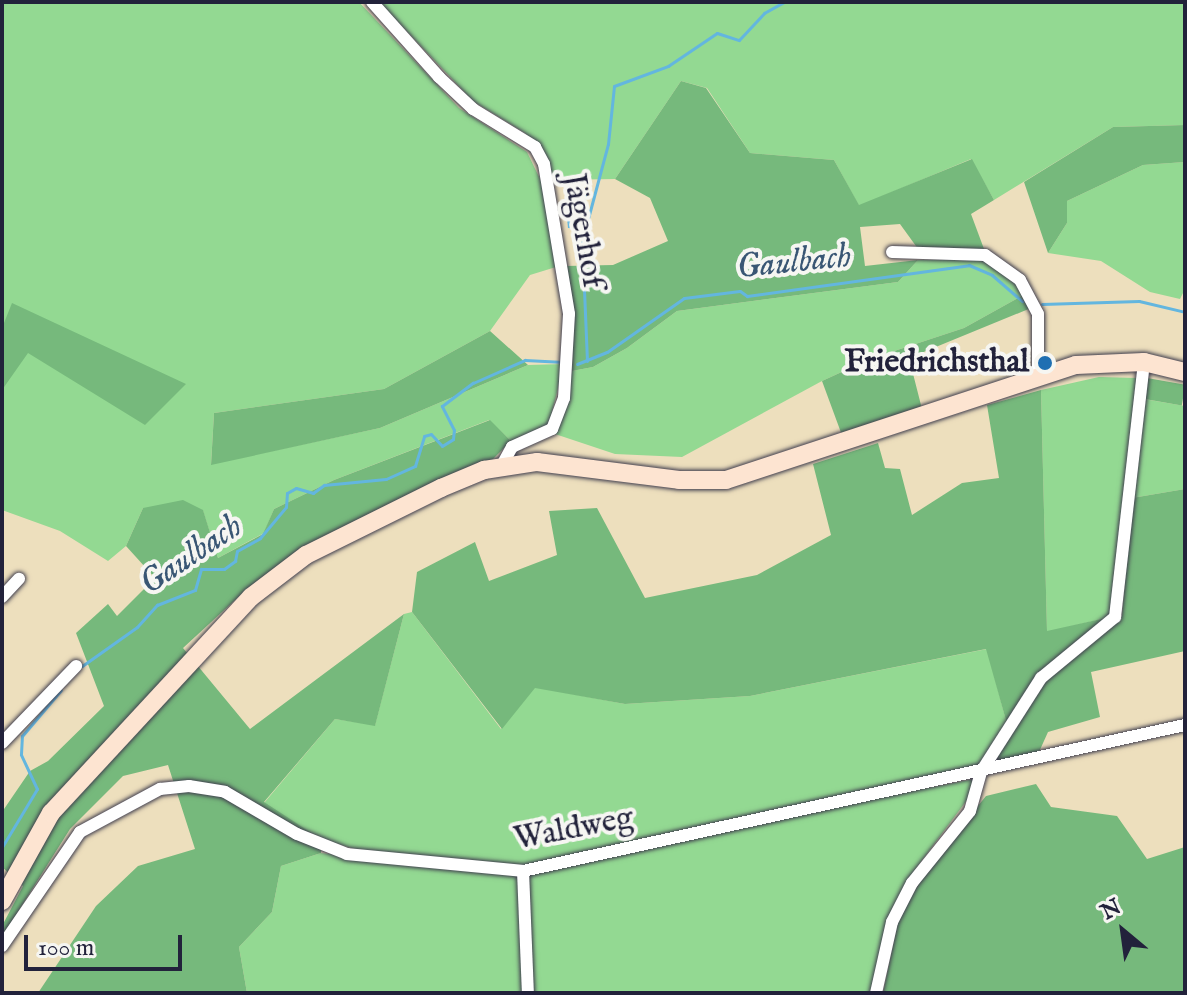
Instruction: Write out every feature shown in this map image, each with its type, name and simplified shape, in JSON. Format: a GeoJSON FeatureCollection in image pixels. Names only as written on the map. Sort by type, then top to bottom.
{"type":"FeatureCollection","features":[{"type":"Feature","properties":{"kind":"main road"},"geometry":{"type":"LineString","coordinates":[[2,901],[7,881],[51,813],[275,576],[414,501],[502,465],[555,463],[679,480],[726,480],[1076,365],[1144,362],[1185,372]]}},
{"type":"Feature","properties":{"kind":"street","name":"Jägerhof"},"geometry":{"type":"LineString","coordinates":[[372,2],[439,77],[473,109],[535,147],[544,164],[569,314],[564,398],[552,429],[512,447],[502,465]]}},
{"type":"Feature","properties":{"kind":"street"},"geometry":{"type":"LineString","coordinates":[[892,252],[985,255],[1020,280],[1038,314],[1038,376]]}},
{"type":"Feature","properties":{"kind":"street"},"geometry":{"type":"LineString","coordinates":[[876,993],[892,922],[912,883],[970,811],[981,772],[1041,678],[1115,617],[1144,362]]}},
{"type":"Feature","properties":{"kind":"street"},"geometry":{"type":"LineString","coordinates":[[2,597],[19,579]]}},
{"type":"Feature","properties":{"kind":"street"},"geometry":{"type":"LineString","coordinates":[[2,743],[76,666]]}},
{"type":"Feature","properties":{"kind":"street","name":"Waldweg"},"geometry":{"type":"LineString","coordinates":[[2,946],[80,832],[118,808],[175,786],[225,792],[297,834],[347,854],[523,871],[1185,725]]}},
{"type":"Feature","properties":{"kind":"street"},"geometry":{"type":"LineString","coordinates":[[523,871],[528,993]]}},
{"type":"Feature","properties":{"kind":"green space"},"geometry":{"type":"Polygon","coordinates":[[[2,2],[359,2],[459,108],[527,152],[541,181],[556,267],[530,275],[490,331],[384,389],[214,413],[211,464],[380,428],[528,365],[564,364],[549,424],[511,441],[489,420],[334,480],[274,509],[264,533],[218,558],[203,511],[143,508],[126,546],[108,561],[60,531],[2,510],[2,2]]]}},
{"type":"Feature","properties":{"kind":"green space"},"geometry":{"type":"Polygon","coordinates":[[[379,2],[1185,2],[1185,125],[1113,127],[994,200],[971,159],[859,206],[834,160],[750,153],[707,88],[681,81],[615,179],[554,180],[543,152],[525,133],[473,101],[379,2]]]}},
{"type":"Feature","properties":{"kind":"green space"},"geometry":{"type":"Polygon","coordinates":[[[681,81],[706,88],[750,153],[834,160],[859,205],[972,159],[994,200],[971,214],[984,249],[921,253],[900,224],[860,227],[865,266],[918,260],[898,282],[677,311],[627,348],[593,367],[572,371],[574,315],[566,266],[613,265],[668,241],[650,198],[615,179],[681,81]]]}},
{"type":"Feature","properties":{"kind":"green space"},"geometry":{"type":"Polygon","coordinates":[[[1185,125],[1185,162],[1143,165],[1067,201],[1067,223],[1048,253],[1024,182],[1113,127],[1185,125]]]}},
{"type":"Feature","properties":{"kind":"green space"},"geometry":{"type":"Polygon","coordinates":[[[1185,162],[1185,289],[1180,299],[1150,292],[1101,261],[1048,253],[1067,223],[1067,201],[1143,165],[1185,162]]]}},
{"type":"Feature","properties":{"kind":"green space"},"geometry":{"type":"Polygon","coordinates":[[[982,259],[1012,278],[1025,294],[964,328],[870,359],[822,381],[682,457],[615,454],[555,434],[572,371],[593,367],[627,348],[677,311],[898,282],[918,260],[982,259]]]}},
{"type":"Feature","properties":{"kind":"green space"},"geometry":{"type":"Polygon","coordinates":[[[1025,294],[1031,308],[909,358],[922,409],[843,438],[822,381],[870,359],[964,328],[1025,294]]]}},
{"type":"Feature","properties":{"kind":"green space"},"geometry":{"type":"Polygon","coordinates":[[[12,303],[186,384],[145,425],[28,353],[2,390],[2,328],[12,303]]]}},
{"type":"Feature","properties":{"kind":"green space"},"geometry":{"type":"Polygon","coordinates":[[[490,331],[528,365],[380,428],[211,465],[214,413],[384,389],[490,331]]]}},
{"type":"Feature","properties":{"kind":"green space"},"geometry":{"type":"Polygon","coordinates":[[[1099,377],[1137,378],[1110,617],[1047,632],[1041,390],[1099,377]]]}},
{"type":"Feature","properties":{"kind":"green space"},"geometry":{"type":"Polygon","coordinates":[[[1147,378],[1185,385],[1182,405],[1143,399],[1147,378]]]}},
{"type":"Feature","properties":{"kind":"green space"},"geometry":{"type":"Polygon","coordinates":[[[1041,390],[1047,631],[1110,617],[1038,675],[1007,724],[986,649],[750,696],[625,704],[535,688],[502,729],[412,612],[417,572],[475,542],[489,581],[557,555],[549,511],[597,508],[645,598],[757,575],[831,535],[813,464],[878,443],[885,468],[900,469],[912,515],[962,483],[999,478],[987,405],[1041,390]]]}},
{"type":"Feature","properties":{"kind":"green space"},"geometry":{"type":"Polygon","coordinates":[[[1144,399],[1185,406],[1185,489],[1132,498],[1144,399]]]}},
{"type":"Feature","properties":{"kind":"green space"},"geometry":{"type":"Polygon","coordinates":[[[490,420],[511,441],[492,460],[294,554],[247,589],[183,648],[250,729],[404,614],[375,726],[335,719],[264,802],[321,839],[321,853],[281,866],[272,912],[239,947],[247,993],[38,993],[96,906],[138,866],[195,849],[168,765],[123,776],[70,829],[2,937],[2,926],[23,886],[2,867],[2,812],[30,771],[48,761],[104,706],[76,633],[108,604],[117,616],[155,578],[126,546],[143,508],[183,500],[203,510],[218,558],[263,534],[274,509],[334,480],[490,420]]]}},
{"type":"Feature","properties":{"kind":"green space"},"geometry":{"type":"Polygon","coordinates":[[[1185,489],[1185,651],[1091,672],[1100,717],[1048,732],[1039,752],[990,764],[1043,681],[1122,616],[1132,498],[1185,489]]]}},
{"type":"Feature","properties":{"kind":"green space"},"geometry":{"type":"Polygon","coordinates":[[[412,612],[501,729],[535,687],[625,704],[750,696],[987,649],[1007,724],[980,768],[520,867],[355,849],[321,839],[264,803],[335,719],[375,725],[404,614],[412,612]]]}},
{"type":"Feature","properties":{"kind":"green space"},"geometry":{"type":"Polygon","coordinates":[[[974,779],[970,796],[914,871],[889,919],[870,993],[532,993],[529,875],[751,823],[974,779]]]}},
{"type":"Feature","properties":{"kind":"green space"},"geometry":{"type":"Polygon","coordinates":[[[1036,784],[1051,807],[1117,816],[1147,859],[1185,847],[1185,993],[883,993],[899,917],[929,867],[986,796],[1036,784]]]}},
{"type":"Feature","properties":{"kind":"green space"},"geometry":{"type":"Polygon","coordinates":[[[321,853],[519,875],[525,993],[247,993],[239,947],[272,912],[281,866],[321,853]]]}},
{"type":"Feature","properties":{"kind":"water"},"geometry":{"type":"Polygon","coordinates":[[[578,187],[588,192],[578,229],[568,228],[572,190],[578,187]]]}},
{"type":"Feature","properties":{"kind":"waterway"},"geometry":{"type":"LineString","coordinates":[[586,226],[608,144],[614,86],[668,66],[717,33],[739,40],[764,13],[784,2]]}},
{"type":"Feature","properties":{"kind":"waterway"},"geometry":{"type":"LineString","coordinates":[[582,242],[587,361]]}},
{"type":"Feature","properties":{"kind":"waterway","name":"Gaulbach"},"geometry":{"type":"LineString","coordinates":[[577,364],[607,352],[684,298],[740,291],[747,296],[969,265],[992,275],[1022,301]]}},
{"type":"Feature","properties":{"kind":"waterway","name":"Gaulbach"},"geometry":{"type":"LineString","coordinates":[[1042,304],[1139,301],[1185,312]]}},
{"type":"Feature","properties":{"kind":"waterway","name":"Gaulbach"},"geometry":{"type":"LineString","coordinates":[[82,666],[137,627],[157,605],[195,590],[201,569],[224,569],[235,561],[237,551],[260,538],[286,507],[287,493],[296,488],[313,493],[324,485],[386,479],[415,466],[424,436],[431,434],[442,446],[453,439],[454,430],[442,406],[473,383],[525,360],[559,362]]}},
{"type":"Feature","properties":{"kind":"waterway","name":"Gaulbach"},"geometry":{"type":"LineString","coordinates":[[2,847],[37,789],[21,754],[22,736],[61,690]]}},
{"type":"Feature","properties":{"kind":"place","name":"Friedrichsthal"},"geometry":{"type":"Point","coordinates":[1045,363]}}]}
